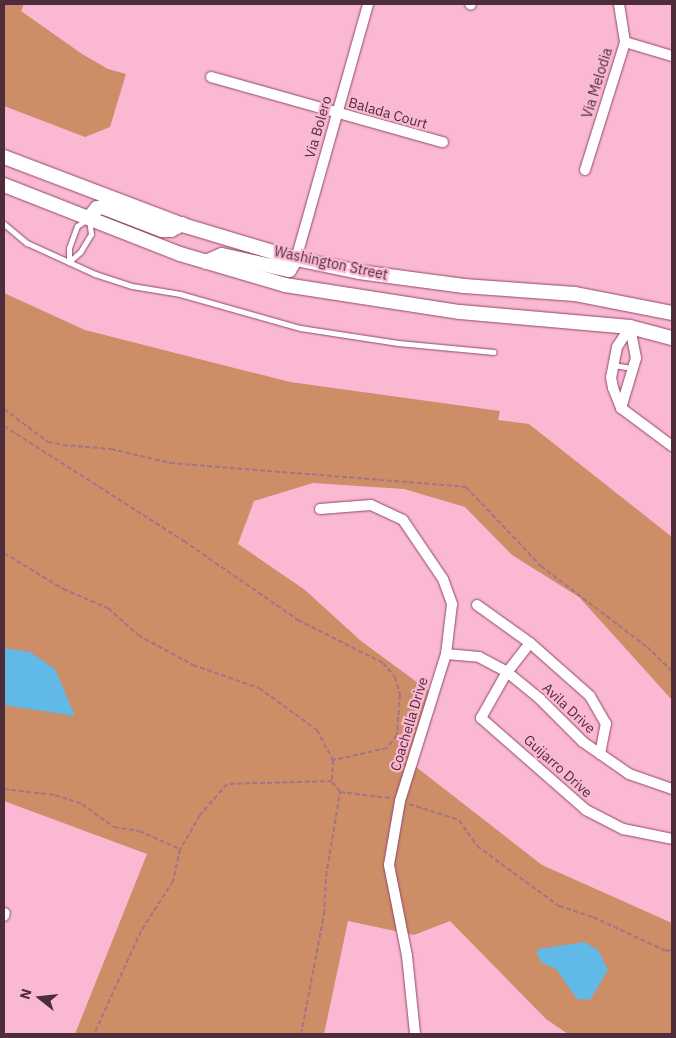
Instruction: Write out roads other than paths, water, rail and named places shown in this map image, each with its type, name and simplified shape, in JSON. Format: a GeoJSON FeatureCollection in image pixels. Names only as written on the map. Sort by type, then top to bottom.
{"type":"FeatureCollection","features":[{"type":"Feature","properties":{"kind":"main road","name":"Washington Street"},"geometry":{"type":"LineString","coordinates":[[4,157],[183,224],[296,259],[359,272],[464,286],[575,294],[672,313]]}},
{"type":"Feature","properties":{"kind":"main road","name":"Washington Street"},"geometry":{"type":"LineString","coordinates":[[4,185],[206,262],[285,285],[460,312],[630,327],[672,338]]}},
{"type":"Feature","properties":{"kind":"main road"},"geometry":{"type":"LineString","coordinates":[[89,218],[96,208],[102,207],[162,230],[171,230],[183,224]]}},
{"type":"Feature","properties":{"kind":"main road"},"geometry":{"type":"LineString","coordinates":[[206,262],[222,255],[290,270],[296,259]]}},
{"type":"Feature","properties":{"kind":"street","name":"Via Bolero"},"geometry":{"type":"LineString","coordinates":[[296,259],[368,4]]}},
{"type":"Feature","properties":{"kind":"street","name":"Via Melodia"},"geometry":{"type":"LineString","coordinates":[[584,170],[625,42],[619,4]]}},
{"type":"Feature","properties":{"kind":"street"},"geometry":{"type":"LineString","coordinates":[[625,42],[672,56]]}},
{"type":"Feature","properties":{"kind":"street","name":"Balada Court"},"geometry":{"type":"LineString","coordinates":[[211,77],[443,142]]}},
{"type":"Feature","properties":{"kind":"street"},"geometry":{"type":"LineString","coordinates":[[630,327],[618,347],[611,376],[622,408],[672,446]]}},
{"type":"Feature","properties":{"kind":"street"},"geometry":{"type":"LineString","coordinates":[[622,408],[636,358],[630,327]]}},
{"type":"Feature","properties":{"kind":"street","name":"Coachella Drive"},"geometry":{"type":"LineString","coordinates":[[320,509],[370,505],[403,520],[443,579],[452,604],[446,654],[400,801],[389,866],[408,956],[415,1034]]}},
{"type":"Feature","properties":{"kind":"street"},"geometry":{"type":"LineString","coordinates":[[477,605],[530,643],[590,696],[606,724],[600,754]]}},
{"type":"Feature","properties":{"kind":"street"},"geometry":{"type":"LineString","coordinates":[[507,672],[530,643]]}},
{"type":"Feature","properties":{"kind":"street","name":"Avila Drive"},"geometry":{"type":"LineString","coordinates":[[446,654],[479,657],[507,672],[600,754],[628,774],[672,789]]}},
{"type":"Feature","properties":{"kind":"street","name":"Guijarro Drive"},"geometry":{"type":"LineString","coordinates":[[507,672],[481,718],[586,810],[623,829],[672,838]]}},
{"type":"Feature","properties":{"kind":"lane"},"geometry":{"type":"LineString","coordinates":[[89,218],[91,234],[80,252],[69,262],[69,248],[77,226],[89,218]]}},
{"type":"Feature","properties":{"kind":"lane"},"geometry":{"type":"LineString","coordinates":[[4,224],[27,243],[69,262],[132,286],[180,294],[300,328],[398,343],[494,352]]}},
{"type":"Feature","properties":{"kind":"lane"},"geometry":{"type":"LineString","coordinates":[[614,365],[634,368]]}},
{"type":"Feature","properties":{"kind":"water"},"geometry":{"type":"Polygon","coordinates":[[[4,648],[30,652],[55,669],[75,716],[4,705],[4,648]]]}},
{"type":"Feature","properties":{"kind":"water"},"geometry":{"type":"Polygon","coordinates":[[[585,942],[598,950],[608,970],[590,1000],[577,999],[556,969],[542,963],[537,954],[538,949],[585,942]]]}}]}
